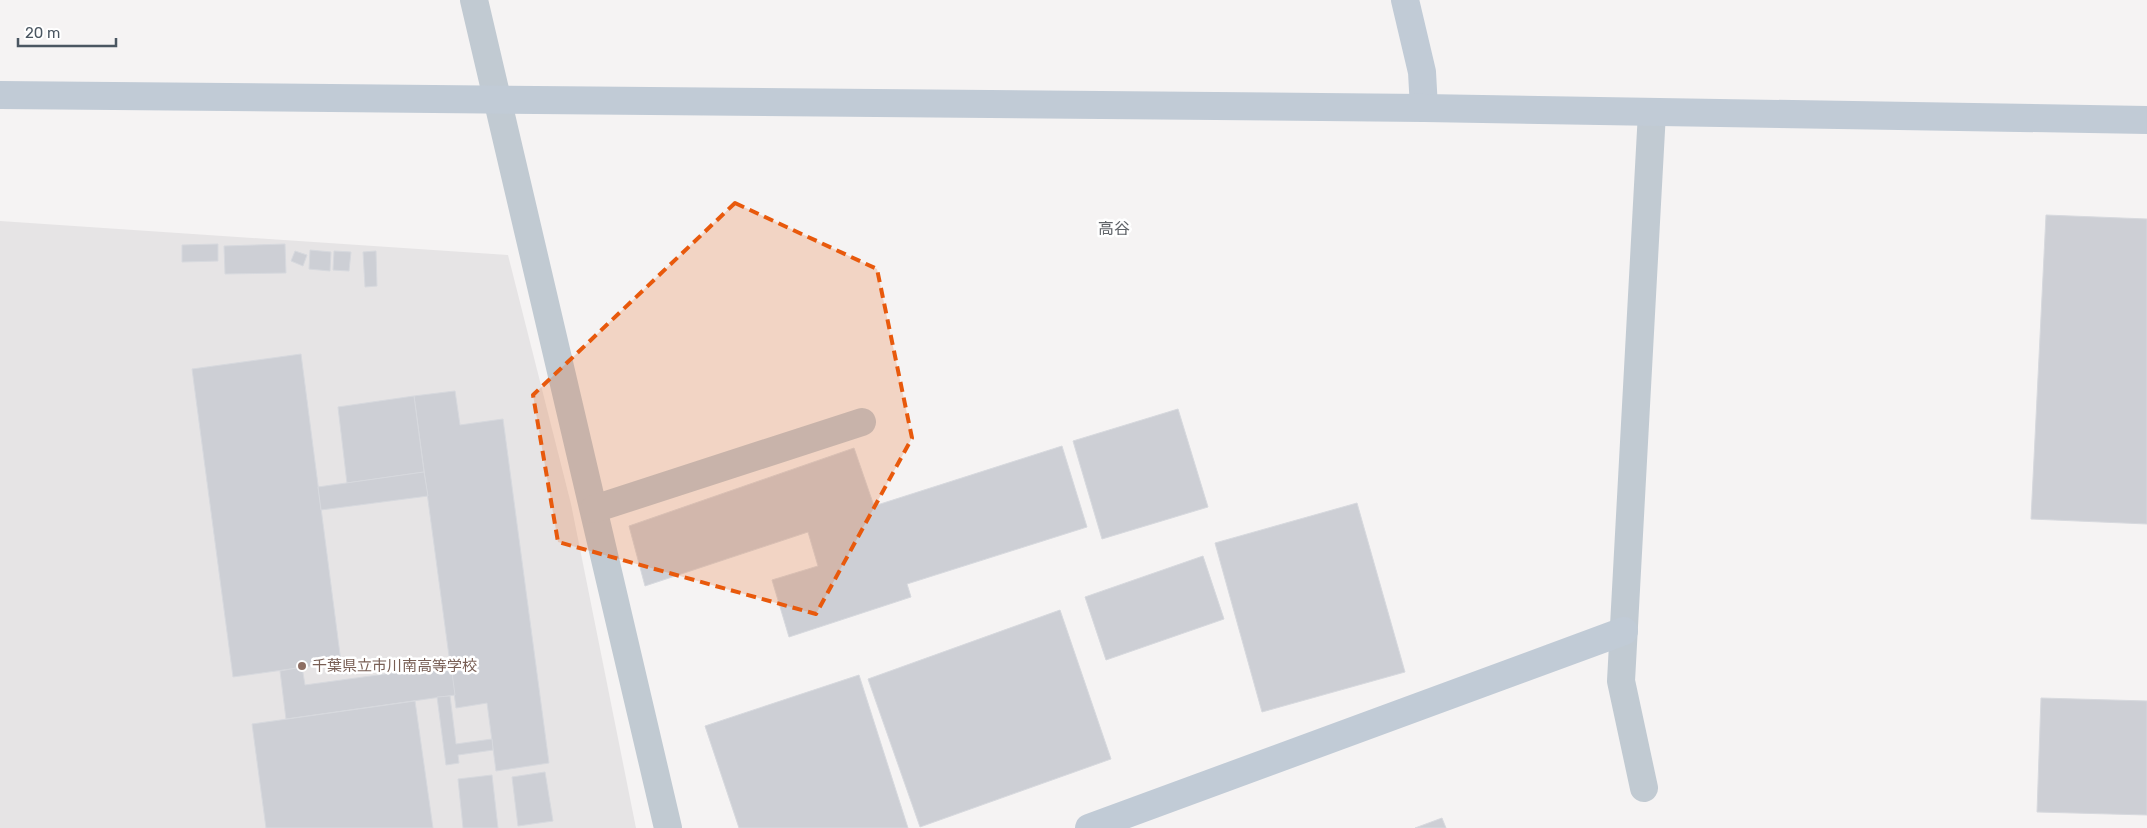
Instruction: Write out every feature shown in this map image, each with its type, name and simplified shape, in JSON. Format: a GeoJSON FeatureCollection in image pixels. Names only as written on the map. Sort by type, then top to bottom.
{"type":"FeatureCollection","features":[{"type":"Feature","properties":{"kind":"street"},"geometry":{"type":"LineString","coordinates":[[474,0],[668,828]]}},
{"type":"Feature","properties":{"kind":"street"},"geometry":{"type":"LineString","coordinates":[[1405,0],[1422,72],[1424,108]]}},
{"type":"Feature","properties":{"kind":"street"},"geometry":{"type":"LineString","coordinates":[[0,95],[1424,108],[2147,120]]}},
{"type":"Feature","properties":{"kind":"street"},"geometry":{"type":"LineString","coordinates":[[1644,788],[1621,681],[1652,112]]}},
{"type":"Feature","properties":{"kind":"street"},"geometry":{"type":"LineString","coordinates":[[594,509],[862,422]]}},
{"type":"Feature","properties":{"kind":"street"},"geometry":{"type":"LineString","coordinates":[[1089,828],[1624,631]]}},
{"type":"Feature","properties":{"kind":"highlighted area"},"geometry":{"type":"Polygon","coordinates":[[[735,203],[877,269],[912,438],[816,614],[558,542],[533,395],[735,203]]]}},
{"type":"Feature","properties":{"kind":"shaded area","name":"千葉県立市川南高等学校"},"geometry":{"type":"Polygon","coordinates":[[[0,221],[508,255],[571,504],[636,828],[0,828],[0,221]]]}},
{"type":"Feature","properties":{"kind":"building"},"geometry":{"type":"Polygon","coordinates":[[[2046,215],[2147,219],[2147,524],[2031,519],[2046,215]]]}},
{"type":"Feature","properties":{"kind":"building"},"geometry":{"type":"Polygon","coordinates":[[[218,244],[218,261],[182,262],[182,245],[218,244]]]}},
{"type":"Feature","properties":{"kind":"building"},"geometry":{"type":"Polygon","coordinates":[[[285,244],[286,273],[225,274],[224,246],[285,244]]]}},
{"type":"Feature","properties":{"kind":"building"},"geometry":{"type":"Polygon","coordinates":[[[310,250],[331,252],[330,271],[309,269],[310,250]]]}},
{"type":"Feature","properties":{"kind":"building"},"geometry":{"type":"Polygon","coordinates":[[[295,251],[307,255],[303,266],[291,261],[295,251]]]}},
{"type":"Feature","properties":{"kind":"building"},"geometry":{"type":"Polygon","coordinates":[[[334,251],[351,252],[349,271],[333,270],[334,251]]]}},
{"type":"Feature","properties":{"kind":"building"},"geometry":{"type":"Polygon","coordinates":[[[376,251],[377,286],[365,287],[363,252],[376,251]]]}},
{"type":"Feature","properties":{"kind":"building"},"geometry":{"type":"Polygon","coordinates":[[[301,354],[341,662],[233,677],[192,369],[301,354]]]}},
{"type":"Feature","properties":{"kind":"building"},"geometry":{"type":"Polygon","coordinates":[[[455,391],[460,425],[503,419],[549,763],[496,771],[487,703],[456,708],[414,396],[455,391]]]}},
{"type":"Feature","properties":{"kind":"building"},"geometry":{"type":"Polygon","coordinates":[[[414,396],[424,472],[347,483],[338,407],[414,396]]]}},
{"type":"Feature","properties":{"kind":"building"},"geometry":{"type":"Polygon","coordinates":[[[1178,409],[1208,507],[1102,539],[1073,441],[1178,409]]]}},
{"type":"Feature","properties":{"kind":"building"},"geometry":{"type":"Polygon","coordinates":[[[1062,446],[1087,527],[907,584],[911,597],[789,637],[772,580],[818,566],[808,532],[645,586],[629,526],[854,448],[874,506],[1062,446]]]}},
{"type":"Feature","properties":{"kind":"building"},"geometry":{"type":"Polygon","coordinates":[[[424,472],[428,496],[321,510],[318,487],[424,472]]]}},
{"type":"Feature","properties":{"kind":"building"},"geometry":{"type":"Polygon","coordinates":[[[1357,503],[1405,672],[1262,712],[1215,543],[1357,503]]]}},
{"type":"Feature","properties":{"kind":"building"},"geometry":{"type":"Polygon","coordinates":[[[1203,556],[1224,619],[1106,660],[1085,597],[1203,556]]]}},
{"type":"Feature","properties":{"kind":"building"},"geometry":{"type":"Polygon","coordinates":[[[1060,610],[1111,759],[920,827],[868,679],[1060,610]]]}},
{"type":"Feature","properties":{"kind":"building"},"geometry":{"type":"Polygon","coordinates":[[[451,665],[455,695],[286,719],[280,671],[302,667],[305,685],[451,665]]]}},
{"type":"Feature","properties":{"kind":"building"},"geometry":{"type":"Polygon","coordinates":[[[859,675],[908,828],[739,828],[705,726],[859,675]]]}},
{"type":"Feature","properties":{"kind":"building"},"geometry":{"type":"Polygon","coordinates":[[[450,696],[456,744],[492,739],[493,750],[458,755],[459,763],[446,765],[437,697],[450,696]]]}},
{"type":"Feature","properties":{"kind":"building"},"geometry":{"type":"Polygon","coordinates":[[[2041,698],[2147,701],[2147,815],[2037,812],[2041,698]]]}},
{"type":"Feature","properties":{"kind":"building"},"geometry":{"type":"Polygon","coordinates":[[[415,701],[433,828],[266,828],[252,724],[415,701]]]}},
{"type":"Feature","properties":{"kind":"building"},"geometry":{"type":"Polygon","coordinates":[[[545,772],[553,821],[518,826],[512,777],[545,772]]]}},
{"type":"Feature","properties":{"kind":"building"},"geometry":{"type":"Polygon","coordinates":[[[492,775],[498,828],[463,828],[458,779],[492,775]]]}},
{"type":"Feature","properties":{"kind":"building"},"geometry":{"type":"Polygon","coordinates":[[[1442,818],[1446,828],[1415,828],[1442,818]]]}},
{"type":"Feature","properties":{"kind":"place","name":"千葉県立市川南高等学校"},"geometry":{"type":"Point","coordinates":[302,666]}},
{"type":"Feature","properties":{"kind":"district","name":"高谷"},"geometry":{"type":"Point","coordinates":[1114,228]}}]}
